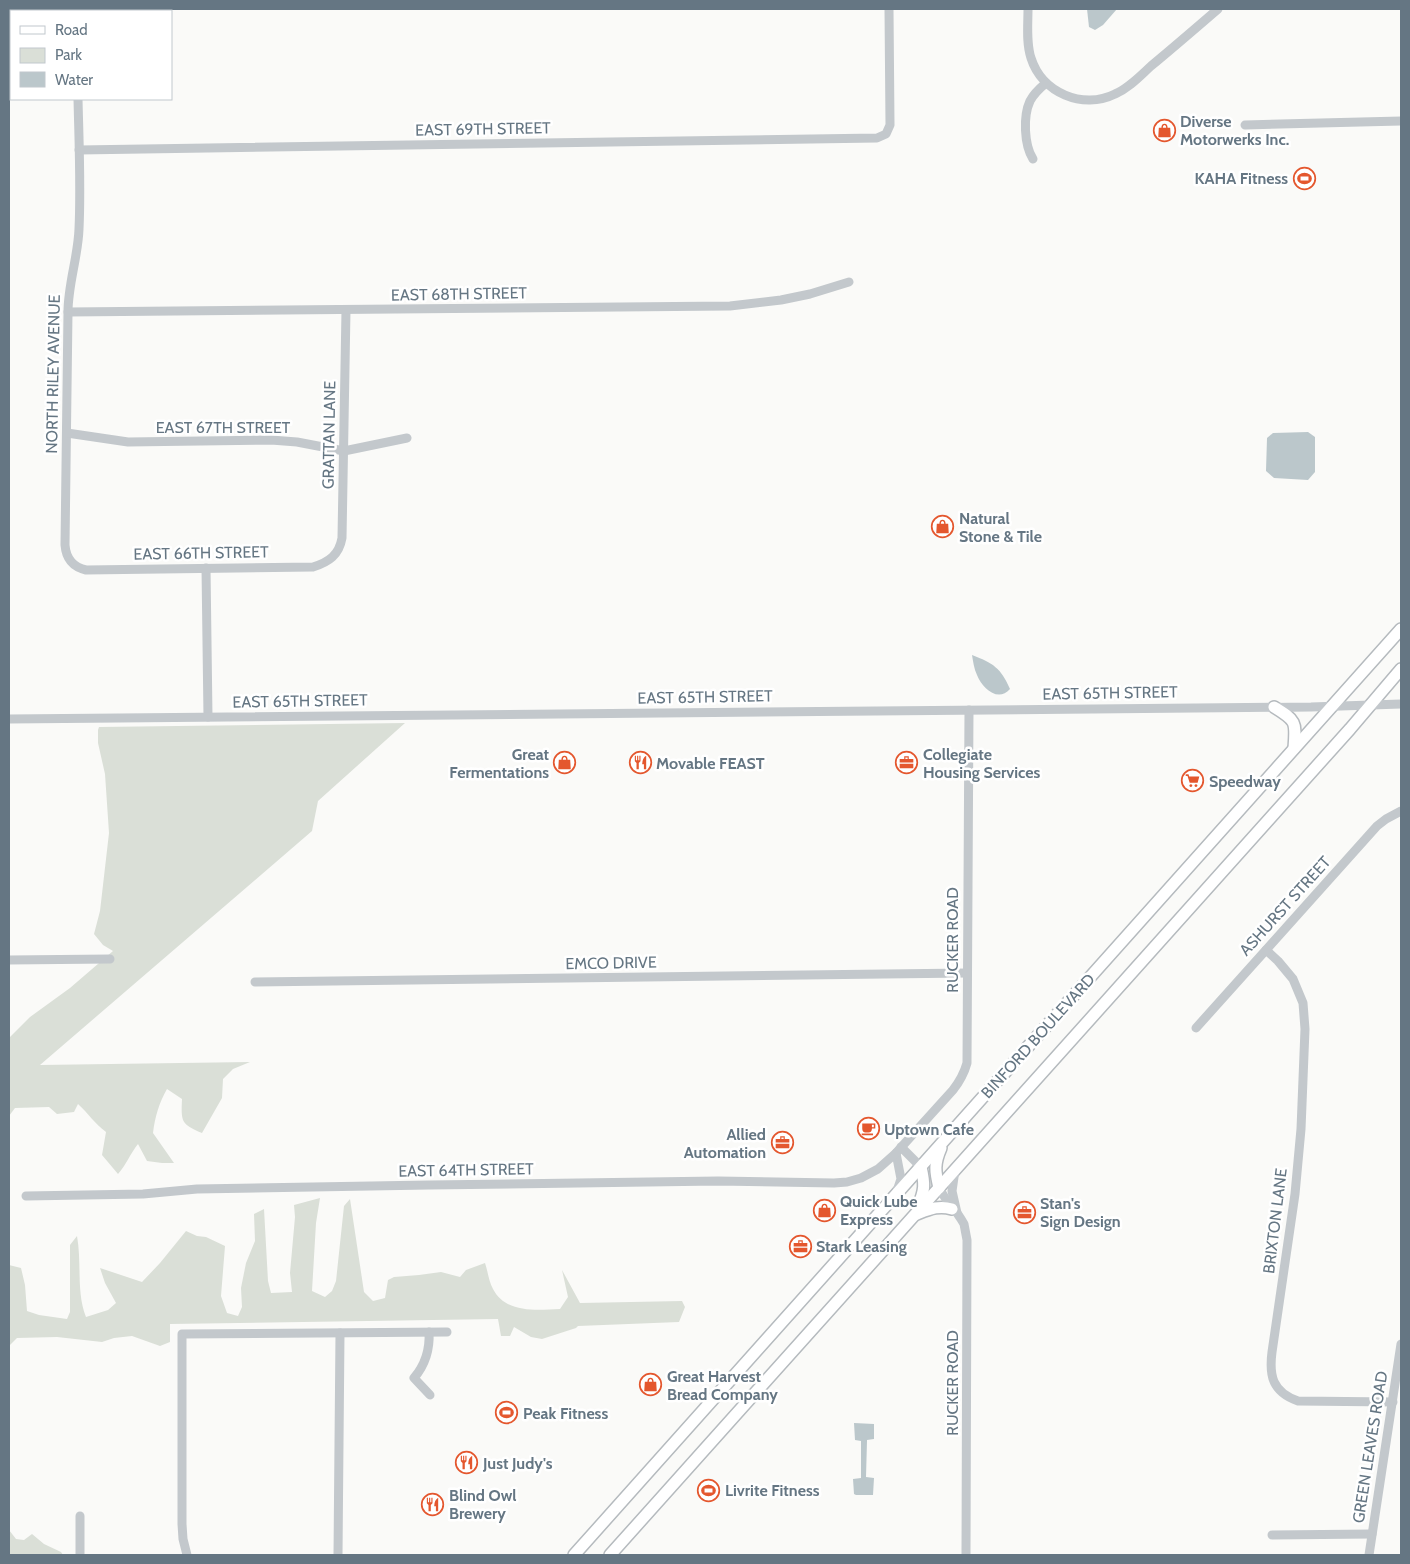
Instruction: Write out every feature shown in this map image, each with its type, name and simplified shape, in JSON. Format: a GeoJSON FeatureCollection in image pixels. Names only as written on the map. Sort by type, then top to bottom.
{"type":"FeatureCollection","features":[{"type":"Feature","properties":{"kind":"main road","name":"BINFORD BOULEVARD"},"geometry":{"type":"LineString","coordinates":[[574,1555],[1401,629]]}},
{"type":"Feature","properties":{"kind":"main road","name":"BINFORD BOULEVARD"},"geometry":{"type":"LineString","coordinates":[[610,1555],[1350,729],[1401,669]]}},
{"type":"Feature","properties":{"kind":"main road"},"geometry":{"type":"LineString","coordinates":[[1274,707],[1289,716],[1294,722],[1294,748]]}},
{"type":"Feature","properties":{"kind":"main road"},"geometry":{"type":"LineString","coordinates":[[939,1188],[935,1174],[935,1162],[944,1142]]}},
{"type":"Feature","properties":{"kind":"main road"},"geometry":{"type":"LineString","coordinates":[[914,1216],[924,1193],[924,1180],[920,1167]]}},
{"type":"Feature","properties":{"kind":"main road"},"geometry":{"type":"LineString","coordinates":[[914,1216],[935,1207],[955,1211]]}},
{"type":"Feature","properties":{"kind":"street","name":"EAST 69TH STREET"},"geometry":{"type":"LineString","coordinates":[[79,150],[877,138],[886,134],[890,125],[889,9]]}},
{"type":"Feature","properties":{"kind":"street"},"geometry":{"type":"LineString","coordinates":[[1028,9],[1028,43],[1037,71],[1046,83],[1062,94],[1076,99],[1091,100],[1106,98],[1126,88],[1218,9]]}},
{"type":"Feature","properties":{"kind":"street"},"geometry":{"type":"LineString","coordinates":[[1033,159],[1027,145],[1026,114],[1031,99],[1046,83]]}},
{"type":"Feature","properties":{"kind":"street","name":"NORTH RILEY AVENUE"},"geometry":{"type":"LineString","coordinates":[[70,560],[65,544],[68,312],[79,229],[78,100]]}},
{"type":"Feature","properties":{"kind":"street"},"geometry":{"type":"LineString","coordinates":[[1245,125],[1401,121]]}},
{"type":"Feature","properties":{"kind":"street","name":"EAST 68TH STREET"},"geometry":{"type":"LineString","coordinates":[[68,312],[730,306],[781,300],[810,294],[848,282]]}},
{"type":"Feature","properties":{"kind":"street","name":"GRATTAN LANE"},"geometry":{"type":"LineString","coordinates":[[332,558],[340,547],[342,538],[346,310]]}},
{"type":"Feature","properties":{"kind":"street","name":"EAST 67TH STREET"},"geometry":{"type":"LineString","coordinates":[[67,433],[128,442],[272,440],[297,442],[344,451],[407,438]]}},
{"type":"Feature","properties":{"kind":"street","name":"EAST 66TH STREET"},"geometry":{"type":"LineString","coordinates":[[70,560],[75,565],[86,570],[313,567],[323,564],[332,558]]}},
{"type":"Feature","properties":{"kind":"street"},"geometry":{"type":"LineString","coordinates":[[206,568],[208,717]]}},
{"type":"Feature","properties":{"kind":"street","name":"EAST 65TH STREET"},"geometry":{"type":"LineString","coordinates":[[9,718],[1274,707],[1401,704]]}},
{"type":"Feature","properties":{"kind":"street","name":"RUCKER ROAD"},"geometry":{"type":"LineString","coordinates":[[899,1150],[960,1081],[966,1063],[969,710]]}},
{"type":"Feature","properties":{"kind":"street","name":"ASHURST STREET"},"geometry":{"type":"LineString","coordinates":[[1196,1028],[1377,826],[1401,811]]}},
{"type":"Feature","properties":{"kind":"street","name":"BRIXTON LANE"},"geometry":{"type":"LineString","coordinates":[[1266,950],[1293,979],[1302,1003],[1305,1023],[1298,1158],[1290,1236],[1271,1358],[1271,1375],[1281,1391],[1290,1398],[1298,1400],[1393,1402]]}},
{"type":"Feature","properties":{"kind":"street"},"geometry":{"type":"LineString","coordinates":[[9,960],[110,959]]}},
{"type":"Feature","properties":{"kind":"street","name":"EMCO DRIVE"},"geometry":{"type":"LineString","coordinates":[[255,982],[967,973]]}},
{"type":"Feature","properties":{"kind":"street"},"geometry":{"type":"LineString","coordinates":[[899,1150],[920,1167]]}},
{"type":"Feature","properties":{"kind":"street"},"geometry":{"type":"LineString","coordinates":[[896,1194],[901,1179],[899,1150]]}},
{"type":"Feature","properties":{"kind":"street","name":"EAST 64TH STREET"},"geometry":{"type":"LineString","coordinates":[[26,1196],[143,1194],[197,1189],[718,1181],[842,1182],[871,1174],[899,1150]]}},
{"type":"Feature","properties":{"kind":"street","name":"RUCKER ROAD"},"geometry":{"type":"LineString","coordinates":[[955,1170],[952,1191],[955,1211]]}},
{"type":"Feature","properties":{"kind":"street","name":"RUCKER ROAD"},"geometry":{"type":"LineString","coordinates":[[939,1188],[964,1224],[967,1248],[966,1555]]}},
{"type":"Feature","properties":{"kind":"street"},"geometry":{"type":"LineString","coordinates":[[429,1332],[427,1354],[421,1369],[414,1378],[430,1395]]}},
{"type":"Feature","properties":{"kind":"street"},"geometry":{"type":"LineString","coordinates":[[187,1555],[183,1540],[182,1524],[182,1334],[447,1332]]}},
{"type":"Feature","properties":{"kind":"street"},"geometry":{"type":"LineString","coordinates":[[338,1555],[340,1333]]}},
{"type":"Feature","properties":{"kind":"street","name":"GREEN LEAVES ROAD"},"geometry":{"type":"LineString","coordinates":[[1369,1555],[1401,1344]]}},
{"type":"Feature","properties":{"kind":"street"},"geometry":{"type":"LineString","coordinates":[[80,1516],[80,1555]]}},
{"type":"Feature","properties":{"kind":"street"},"geometry":{"type":"LineString","coordinates":[[1272,1535],[1372,1534]]}},
{"type":"Feature","properties":{"kind":"green space"},"geometry":{"type":"Polygon","coordinates":[[[405,723],[318,801],[312,831],[40,1065],[250,1062],[233,1069],[223,1079],[222,1098],[202,1133],[186,1124],[182,1117],[182,1099],[167,1089],[158,1110],[153,1133],[174,1163],[147,1161],[138,1144],[118,1174],[102,1155],[106,1132],[78,1104],[74,1112],[57,1114],[49,1107],[15,1108],[9,1116],[9,1038],[30,1017],[70,988],[113,951],[103,945],[94,934],[100,911],[109,833],[105,774],[98,743],[99,727],[405,723]]]}},
{"type":"Feature","properties":{"kind":"green space"},"geometry":{"type":"Polygon","coordinates":[[[320,1198],[316,1223],[312,1291],[325,1297],[332,1291],[336,1281],[344,1206],[350,1199],[364,1292],[373,1301],[385,1298],[388,1280],[394,1277],[441,1272],[460,1277],[466,1270],[485,1263],[492,1286],[499,1297],[514,1307],[523,1309],[560,1309],[568,1297],[562,1270],[580,1303],[682,1301],[685,1307],[679,1322],[578,1326],[542,1339],[531,1337],[514,1327],[510,1336],[501,1336],[498,1319],[170,1324],[170,1342],[160,1346],[132,1336],[114,1338],[102,1342],[57,1337],[17,1338],[9,1346],[9,1265],[21,1268],[25,1285],[27,1311],[39,1315],[67,1319],[70,1312],[70,1245],[77,1236],[81,1298],[86,1317],[108,1310],[116,1303],[105,1283],[100,1268],[142,1282],[186,1231],[197,1236],[206,1237],[225,1246],[221,1296],[227,1313],[238,1316],[242,1307],[241,1288],[246,1263],[255,1241],[254,1214],[264,1209],[268,1281],[271,1293],[292,1292],[290,1273],[295,1217],[294,1205],[320,1198]]]}},
{"type":"Feature","properties":{"kind":"green space"},"geometry":{"type":"Polygon","coordinates":[[[9,1530],[16,1539],[24,1540],[32,1534],[44,1544],[61,1552],[63,1555],[9,1555],[9,1530]]]}},
{"type":"Feature","properties":{"kind":"water"},"geometry":{"type":"Polygon","coordinates":[[[1087,9],[1117,9],[1103,25],[1095,30],[1089,27],[1087,9]]]}},
{"type":"Feature","properties":{"kind":"water"},"geometry":{"type":"Polygon","coordinates":[[[1308,432],[1315,437],[1315,472],[1308,480],[1274,478],[1266,471],[1267,438],[1273,433],[1308,432]]]}},
{"type":"Feature","properties":{"kind":"water"},"geometry":{"type":"Polygon","coordinates":[[[972,655],[986,661],[1000,671],[1010,689],[1000,695],[986,689],[976,673],[972,655]]]}},
{"type":"Feature","properties":{"kind":"water"},"geometry":{"type":"Polygon","coordinates":[[[854,1423],[874,1424],[874,1439],[867,1440],[866,1477],[874,1478],[873,1495],[854,1494],[853,1479],[861,1478],[861,1441],[855,1440],[854,1423]]]}},
{"type":"Feature","properties":{"kind":"place","name":"Diverse Motorwerks Inc."},"geometry":{"type":"Point","coordinates":[1164,130]}},
{"type":"Feature","properties":{"kind":"place","name":"KAHA Fitness"},"geometry":{"type":"Point","coordinates":[1304,178]}},
{"type":"Feature","properties":{"kind":"place","name":"Natural Stone & Tile"},"geometry":{"type":"Point","coordinates":[943,527]}},
{"type":"Feature","properties":{"kind":"place","name":"Great Fermentations"},"geometry":{"type":"Point","coordinates":[565,763]}},
{"type":"Feature","properties":{"kind":"place","name":"Movable FEAST"},"geometry":{"type":"Point","coordinates":[640,763]}},
{"type":"Feature","properties":{"kind":"place","name":"Collegiate Housing Services"},"geometry":{"type":"Point","coordinates":[907,763]}},
{"type":"Feature","properties":{"kind":"place","name":"Speedway"},"geometry":{"type":"Point","coordinates":[1193,781]}},
{"type":"Feature","properties":{"kind":"place","name":"Uptown Cafe"},"geometry":{"type":"Point","coordinates":[868,1129]}},
{"type":"Feature","properties":{"kind":"place","name":"Allied Automation"},"geometry":{"type":"Point","coordinates":[782,1143]}},
{"type":"Feature","properties":{"kind":"place","name":"Quick Lube Express"},"geometry":{"type":"Point","coordinates":[824,1210]}},
{"type":"Feature","properties":{"kind":"place","name":"Stan's Sign Design"},"geometry":{"type":"Point","coordinates":[1024,1212]}},
{"type":"Feature","properties":{"kind":"place","name":"Stark Leasing"},"geometry":{"type":"Point","coordinates":[800,1246]}},
{"type":"Feature","properties":{"kind":"place","name":"Great Harvest Bread Company"},"geometry":{"type":"Point","coordinates":[651,1385]}},
{"type":"Feature","properties":{"kind":"place","name":"Peak Fitness"},"geometry":{"type":"Point","coordinates":[507,1413]}},
{"type":"Feature","properties":{"kind":"place","name":"Just Judy's"},"geometry":{"type":"Point","coordinates":[467,1463]}},
{"type":"Feature","properties":{"kind":"place","name":"Livrite Fitness"},"geometry":{"type":"Point","coordinates":[709,1490]}},
{"type":"Feature","properties":{"kind":"place","name":"Blind Owl Brewery"},"geometry":{"type":"Point","coordinates":[433,1504]}}]}
